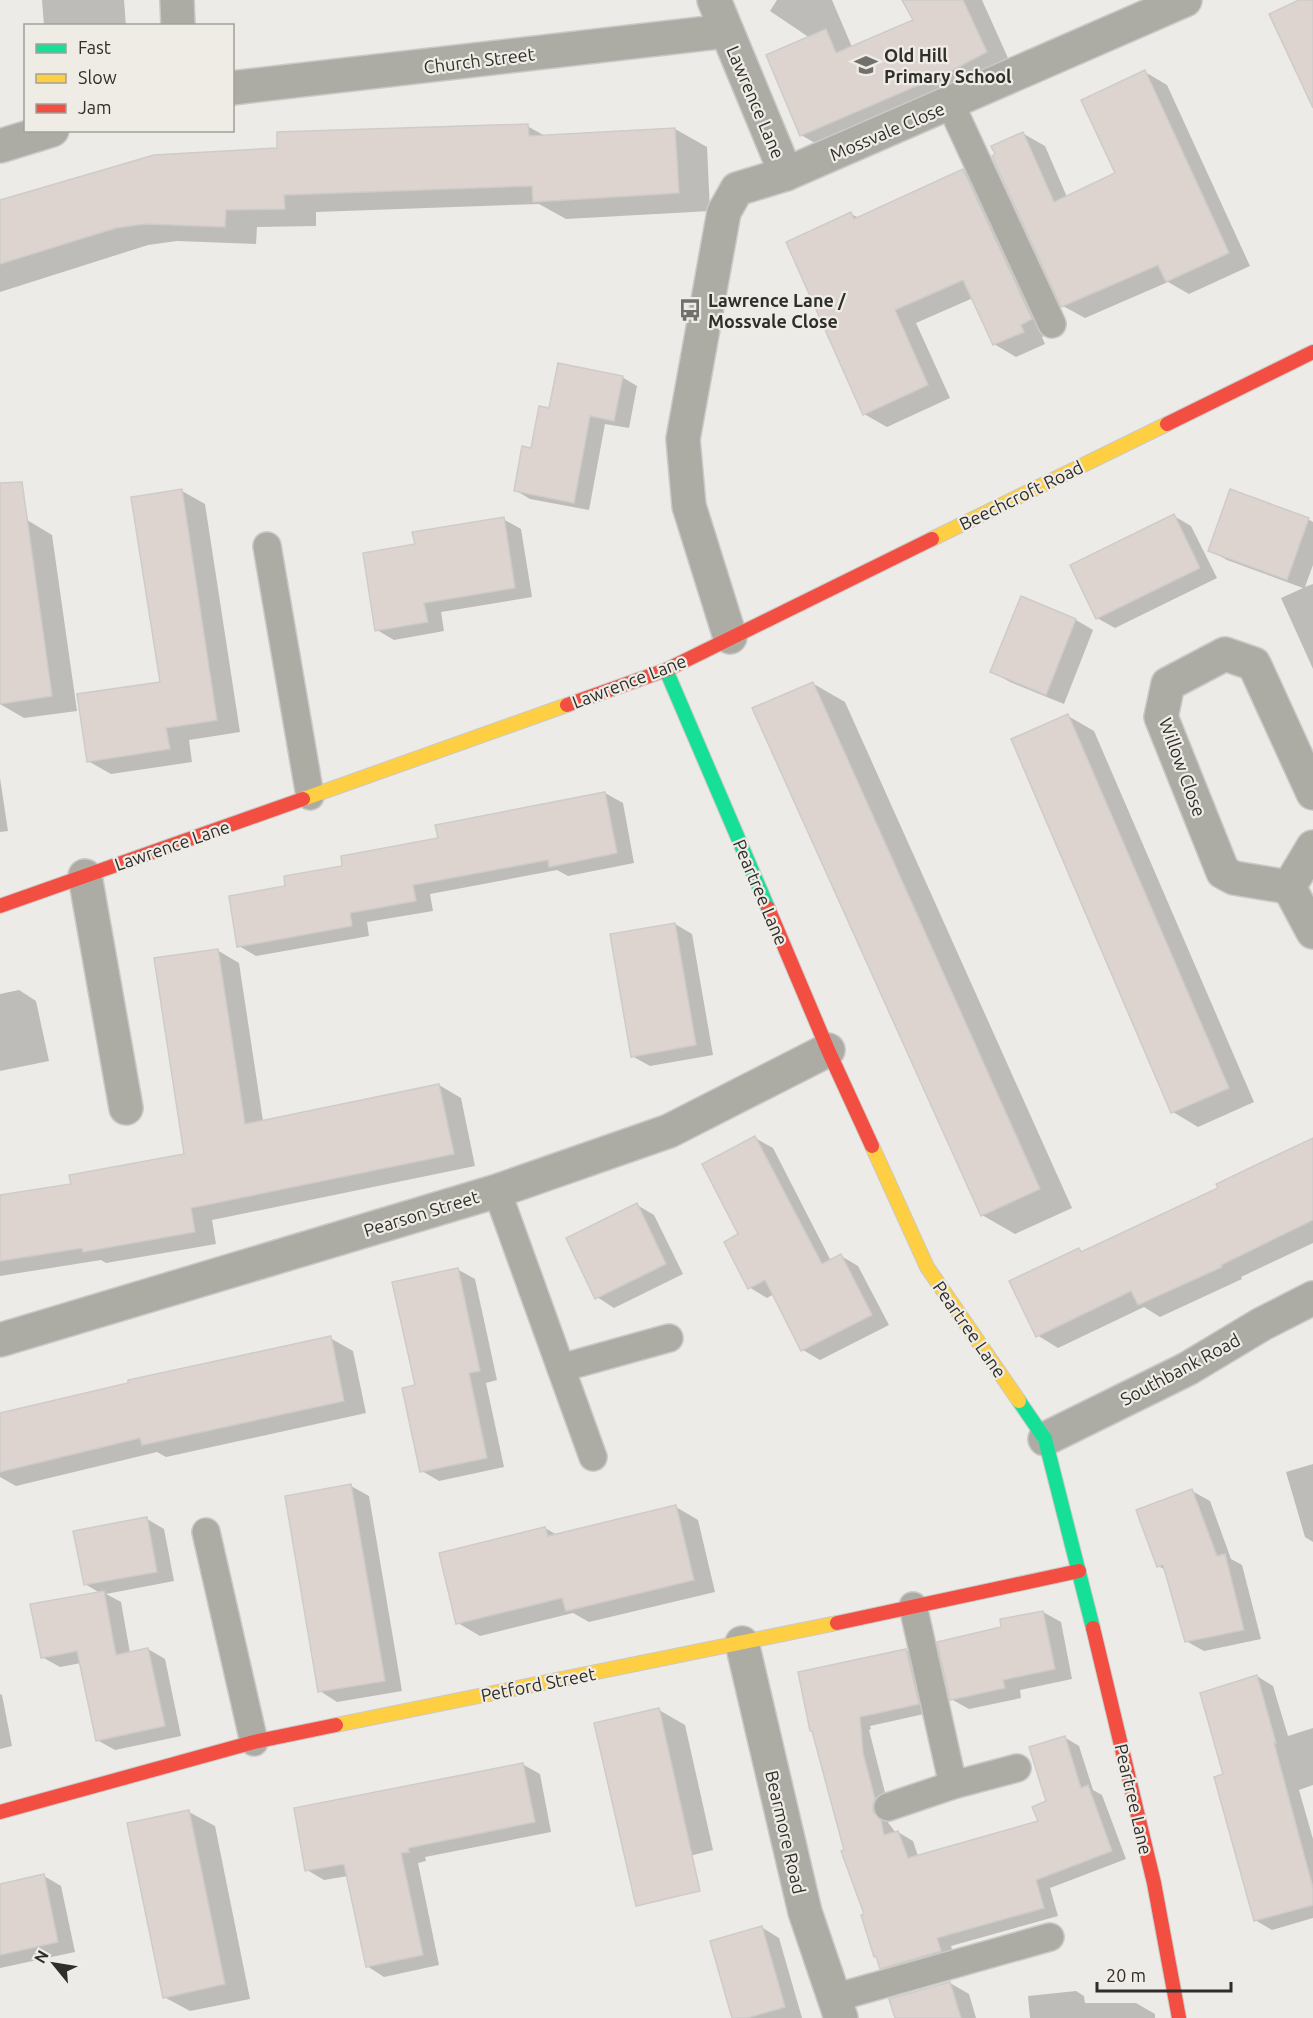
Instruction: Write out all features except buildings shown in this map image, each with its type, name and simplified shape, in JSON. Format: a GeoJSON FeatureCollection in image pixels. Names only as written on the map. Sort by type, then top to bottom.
{"type":"FeatureCollection","features":[{"type":"Feature","properties":{"kind":"street"},"geometry":{"type":"LineString","coordinates":[[177,0],[178,24]]}},
{"type":"Feature","properties":{"kind":"street","name":"Lawrence Lane"},"geometry":{"type":"LineString","coordinates":[[0,906],[666,670],[730,637],[689,506],[683,439],[724,212],[737,189],[786,174],[714,0]]}},
{"type":"Feature","properties":{"kind":"street","name":"Mossvale Close"},"geometry":{"type":"LineString","coordinates":[[786,174],[1185,0]]}},
{"type":"Feature","properties":{"kind":"street","name":"Church Street"},"geometry":{"type":"LineString","coordinates":[[234,88],[726,31]]}},
{"type":"Feature","properties":{"kind":"street"},"geometry":{"type":"LineString","coordinates":[[0,146],[46,132]]}},
{"type":"Feature","properties":{"kind":"street","name":"Beechcroft Road"},"geometry":{"type":"LineString","coordinates":[[730,637],[1313,352]]}},
{"type":"Feature","properties":{"kind":"street","name":"Willow Close"},"geometry":{"type":"LineString","coordinates":[[1289,887],[1234,878],[1223,872],[1161,717],[1168,684],[1225,654],[1254,664],[1313,793]]}},
{"type":"Feature","properties":{"kind":"street","name":"Peartree Lane"},"geometry":{"type":"LineString","coordinates":[[666,670],[828,1050],[927,1267],[1045,1439],[1154,1883],[1179,2018]]}},
{"type":"Feature","properties":{"kind":"street"},"geometry":{"type":"LineString","coordinates":[[1313,848],[1289,887],[1313,932]]}},
{"type":"Feature","properties":{"kind":"street"},"geometry":{"type":"LineString","coordinates":[[85,876],[126,1108]]}},
{"type":"Feature","properties":{"kind":"street","name":"Pearson Street"},"geometry":{"type":"LineString","coordinates":[[0,1340],[497,1191],[669,1131],[828,1050]]}},
{"type":"Feature","properties":{"kind":"street","name":"Southbank Road"},"geometry":{"type":"LineString","coordinates":[[1045,1439],[1187,1369],[1262,1324],[1313,1298]]}},
{"type":"Feature","properties":{"kind":"street","name":"Petford Street"},"geometry":{"type":"LineString","coordinates":[[0,1812],[254,1742],[742,1643],[1079,1570]]}},
{"type":"Feature","properties":{"kind":"street","name":"Bearmore Road"},"geometry":{"type":"LineString","coordinates":[[742,1643],[805,1912],[838,2008]]}},
{"type":"Feature","properties":{"kind":"lane"},"geometry":{"type":"LineString","coordinates":[[950,103],[1052,324]]}},
{"type":"Feature","properties":{"kind":"lane"},"geometry":{"type":"LineString","coordinates":[[267,546],[310,796]]}},
{"type":"Feature","properties":{"kind":"lane"},"geometry":{"type":"LineString","coordinates":[[497,1191],[593,1457]]}},
{"type":"Feature","properties":{"kind":"lane"},"geometry":{"type":"LineString","coordinates":[[561,1368],[669,1338]]}},
{"type":"Feature","properties":{"kind":"lane"},"geometry":{"type":"LineString","coordinates":[[206,1532],[254,1742]]}},
{"type":"Feature","properties":{"kind":"lane"},"geometry":{"type":"LineString","coordinates":[[913,1606],[953,1785]]}},
{"type":"Feature","properties":{"kind":"lane"},"geometry":{"type":"LineString","coordinates":[[888,1807],[953,1785],[1017,1768]]}},
{"type":"Feature","properties":{"kind":"lane"},"geometry":{"type":"LineString","coordinates":[[838,2008],[1050,1937]]}},
{"type":"Feature","properties":{"kind":"traffic: fast"},"geometry":{"type":"LineString","coordinates":[[666,670],[768,908]]}},
{"type":"Feature","properties":{"kind":"traffic: fast"},"geometry":{"type":"LineString","coordinates":[[1019,1401],[1045,1439],[1093,1628]]}},
{"type":"Feature","properties":{"kind":"traffic: slow"},"geometry":{"type":"LineString","coordinates":[[932,539],[1167,424]]}},
{"type":"Feature","properties":{"kind":"traffic: slow"},"geometry":{"type":"LineString","coordinates":[[303,799],[567,705]]}},
{"type":"Feature","properties":{"kind":"traffic: slow"},"geometry":{"type":"LineString","coordinates":[[872,1146],[927,1267],[1019,1401]]}},
{"type":"Feature","properties":{"kind":"traffic: slow"},"geometry":{"type":"LineString","coordinates":[[336,1725],[837,1623]]}},
{"type":"Feature","properties":{"kind":"traffic: jam"},"geometry":{"type":"LineString","coordinates":[[1167,424],[1313,352]]}},
{"type":"Feature","properties":{"kind":"traffic: jam"},"geometry":{"type":"LineString","coordinates":[[567,705],[666,670],[932,539]]}},
{"type":"Feature","properties":{"kind":"traffic: jam"},"geometry":{"type":"LineString","coordinates":[[0,906],[303,799]]}},
{"type":"Feature","properties":{"kind":"traffic: jam"},"geometry":{"type":"LineString","coordinates":[[768,908],[828,1050],[872,1146]]}},
{"type":"Feature","properties":{"kind":"traffic: jam"},"geometry":{"type":"LineString","coordinates":[[837,1623],[1079,1571]]}},
{"type":"Feature","properties":{"kind":"traffic: jam"},"geometry":{"type":"LineString","coordinates":[[1093,1628],[1154,1883],[1179,2018]]}},
{"type":"Feature","properties":{"kind":"traffic: jam"},"geometry":{"type":"LineString","coordinates":[[0,1812],[254,1742],[336,1725]]}},
{"type":"Feature","properties":{"kind":"place","name":"Old Hill Primary School"},"geometry":{"type":"Point","coordinates":[866,65]}},
{"type":"Feature","properties":{"kind":"place","name":"Lawrence Lane / Mossvale Close"},"geometry":{"type":"Point","coordinates":[690,310]}}]}
